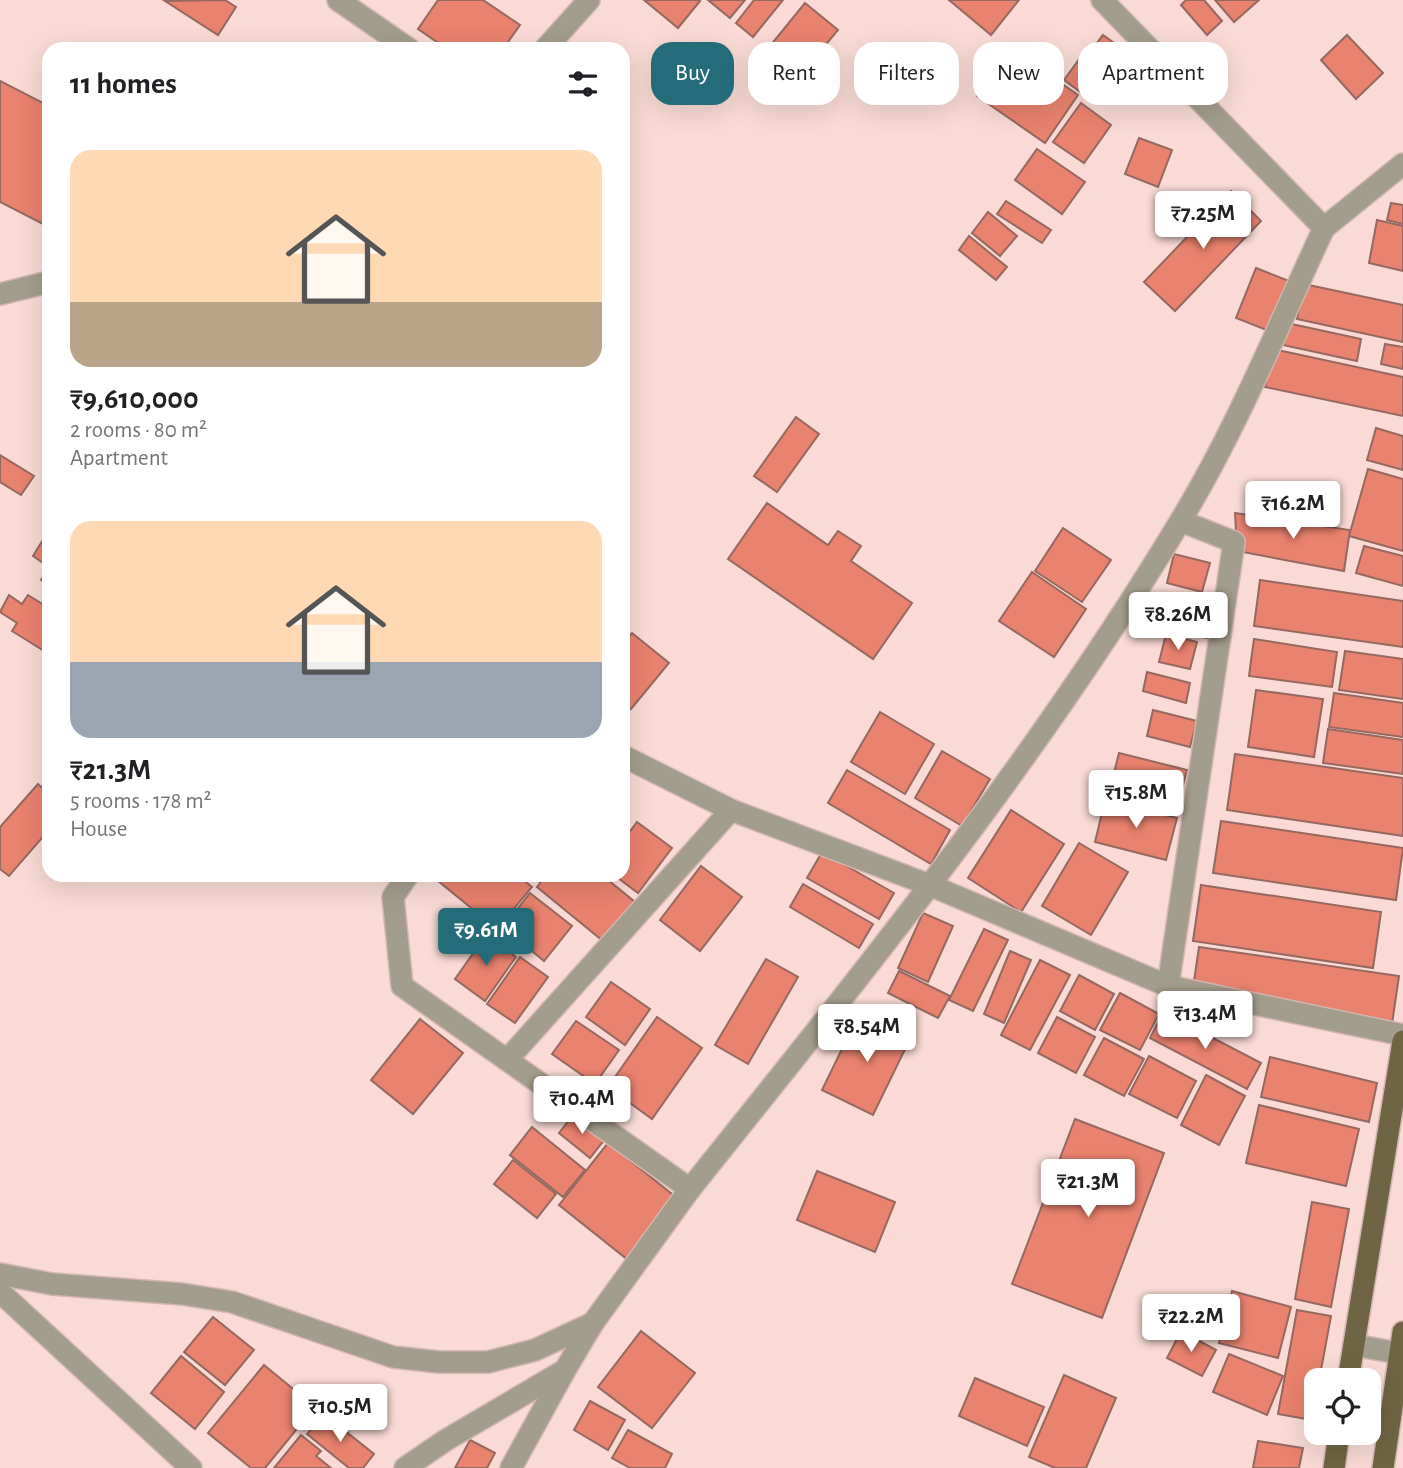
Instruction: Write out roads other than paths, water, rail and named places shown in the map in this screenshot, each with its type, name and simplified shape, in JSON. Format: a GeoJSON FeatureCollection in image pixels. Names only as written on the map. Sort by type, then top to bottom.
{"type":"FeatureCollection","features":[{"type":"Feature","properties":{"kind":"main road"},"geometry":{"type":"LineString","coordinates":[[1350,1368],[1403,1041]]}},
{"type":"Feature","properties":{"kind":"main road"},"geometry":{"type":"LineString","coordinates":[[1383,1468],[1403,1332]]}},
{"type":"Feature","properties":{"kind":"main road"},"geometry":{"type":"LineString","coordinates":[[1334,1468],[1337,1445]]}},
{"type":"Feature","properties":{"kind":"street"},"geometry":{"type":"LineString","coordinates":[[338,0],[399,42]]}},
{"type":"Feature","properties":{"kind":"street"},"geometry":{"type":"LineString","coordinates":[[551,42],[589,0]]}},
{"type":"Feature","properties":{"kind":"street"},"geometry":{"type":"LineString","coordinates":[[1102,0],[1324,228]]}},
{"type":"Feature","properties":{"kind":"street"},"geometry":{"type":"LineString","coordinates":[[511,1468],[593,1323],[690,1189],[932,887],[1089,664],[1181,521],[1214,462],[1324,228],[1403,164]]}},
{"type":"Feature","properties":{"kind":"street"},"geometry":{"type":"LineString","coordinates":[[0,294],[42,284]]}},
{"type":"Feature","properties":{"kind":"street"},"geometry":{"type":"LineString","coordinates":[[1168,986],[1234,542],[1181,521]]}},
{"type":"Feature","properties":{"kind":"street"},"geometry":{"type":"LineString","coordinates":[[630,760],[731,810],[932,887],[1168,986],[1403,1035]]}},
{"type":"Feature","properties":{"kind":"street"},"geometry":{"type":"LineString","coordinates":[[507,1060],[731,810]]}},
{"type":"Feature","properties":{"kind":"street"},"geometry":{"type":"LineString","coordinates":[[403,882],[393,897],[402,986],[690,1189]]}},
{"type":"Feature","properties":{"kind":"street"},"geometry":{"type":"LineString","coordinates":[[0,1274],[52,1284],[182,1294],[232,1302],[393,1357],[439,1362],[488,1362],[535,1350],[593,1323]]}},
{"type":"Feature","properties":{"kind":"street"},"geometry":{"type":"LineString","coordinates":[[0,1292],[191,1468]]}},
{"type":"Feature","properties":{"kind":"street"},"geometry":{"type":"LineString","coordinates":[[1354,1345],[1401,1354]]}},
{"type":"Feature","properties":{"kind":"street"},"geometry":{"type":"LineString","coordinates":[[405,1468],[446,1440],[565,1370]]}}]}
